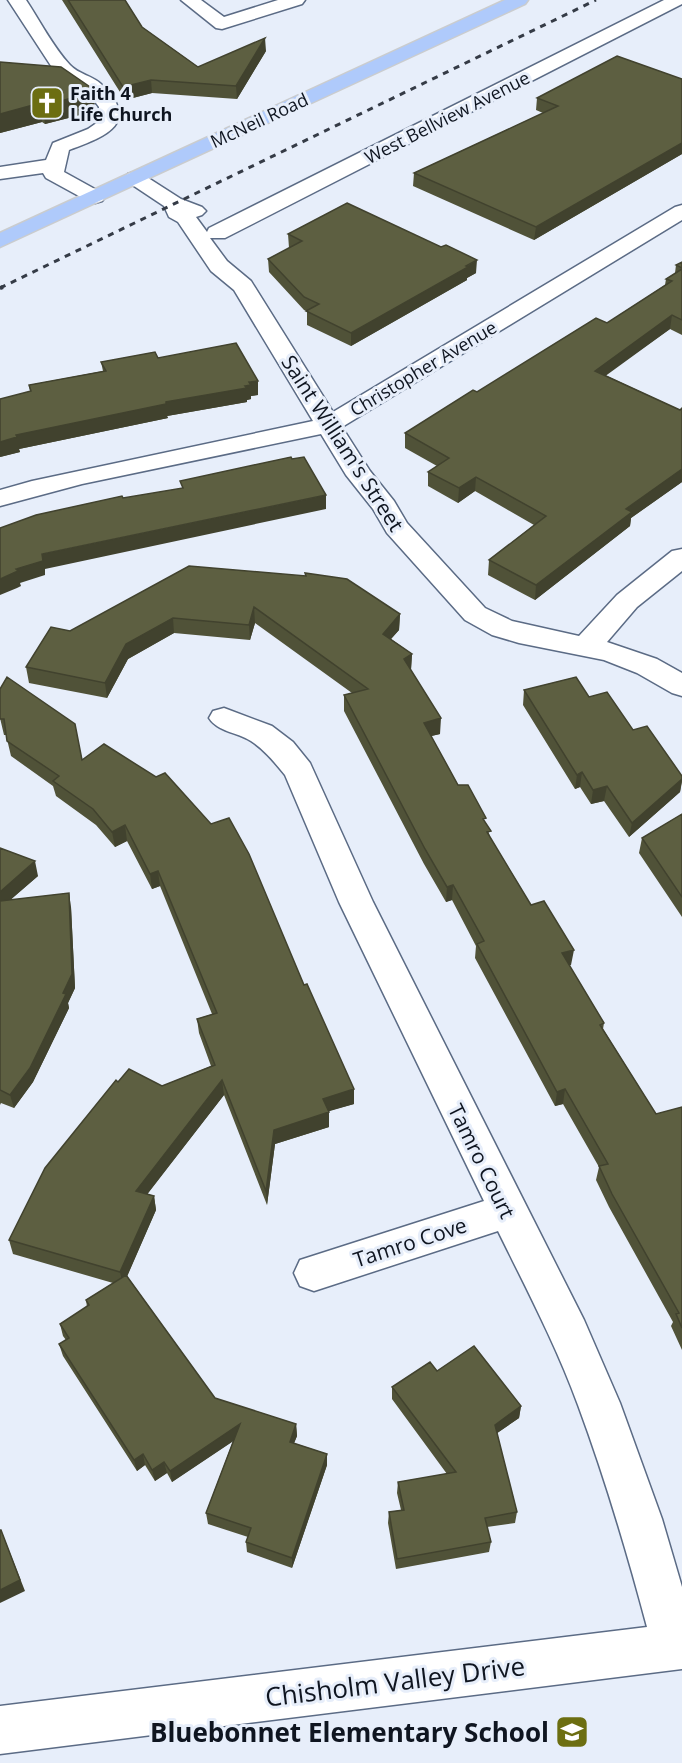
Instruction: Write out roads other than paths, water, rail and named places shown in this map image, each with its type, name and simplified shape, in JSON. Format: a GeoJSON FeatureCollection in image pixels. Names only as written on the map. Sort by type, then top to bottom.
{"type":"FeatureCollection","features":[{"type":"Feature","properties":{"kind":"main road","name":"McNeil Road"},"geometry":{"type":"LineString","coordinates":[[0,241],[519,0]]}},
{"type":"Feature","properties":{"kind":"street"},"geometry":{"type":"LineString","coordinates":[[17,0],[64,71],[94,87],[109,107],[108,124],[95,133],[60,147],[53,174],[95,197]]}},
{"type":"Feature","properties":{"kind":"street"},"geometry":{"type":"LineString","coordinates":[[190,0],[222,24],[296,0]]}},
{"type":"Feature","properties":{"kind":"street","name":"West Bellview Avenue"},"geometry":{"type":"LineString","coordinates":[[217,233],[677,0]]}},
{"type":"Feature","properties":{"kind":"street"},"geometry":{"type":"LineString","coordinates":[[0,173],[56,165]]}},
{"type":"Feature","properties":{"kind":"street","name":"Saint William's Street"},"geometry":{"type":"LineString","coordinates":[[135,178],[174,203],[206,219],[237,262],[243,286]]}},
{"type":"Feature","properties":{"kind":"street"},"geometry":{"type":"LineString","coordinates":[[196,212],[230,213],[282,200]]}},
{"type":"Feature","properties":{"kind":"street","name":"Saint William's Street"},"geometry":{"type":"LineString","coordinates":[[174,203],[176,213],[186,218],[212,258],[243,286],[330,424],[359,475],[385,507],[396,527],[475,614],[502,628],[529,636],[610,652],[647,666],[682,686]]}},
{"type":"Feature","properties":{"kind":"street","name":"Christopher Avenue"},"geometry":{"type":"LineString","coordinates":[[0,498],[110,471],[270,439],[330,424],[682,211]]}},
{"type":"Feature","properties":{"kind":"street"},"geometry":{"type":"LineString","coordinates":[[586,647],[627,601],[682,557]]}},
{"type":"Feature","properties":{"kind":"street","name":"Tamro Court"},"geometry":{"type":"LineString","coordinates":[[224,718],[261,733],[282,750],[299,771],[356,902],[506,1211],[569,1334],[599,1403],[640,1519],[679,1646]]}},
{"type":"Feature","properties":{"kind":"street","name":"Tamro Cove"},"geometry":{"type":"LineString","coordinates":[[314,1273],[506,1211]]}},
{"type":"Feature","properties":{"kind":"street","name":"Chisholm Valley Drive"},"geometry":{"type":"LineString","coordinates":[[0,1730],[679,1646]]}},
{"type":"Feature","properties":{"kind":"railway"},"geometry":{"type":"LineString","coordinates":[[3,287],[0,288],[596,0]]}},
{"type":"Feature","properties":{"kind":"place","name":"Faith 4 Life Church"},"geometry":{"type":"Point","coordinates":[47,103]}},
{"type":"Feature","properties":{"kind":"place","name":"Bluebonnet Elementary School"},"geometry":{"type":"Point","coordinates":[572,1732]}}]}
